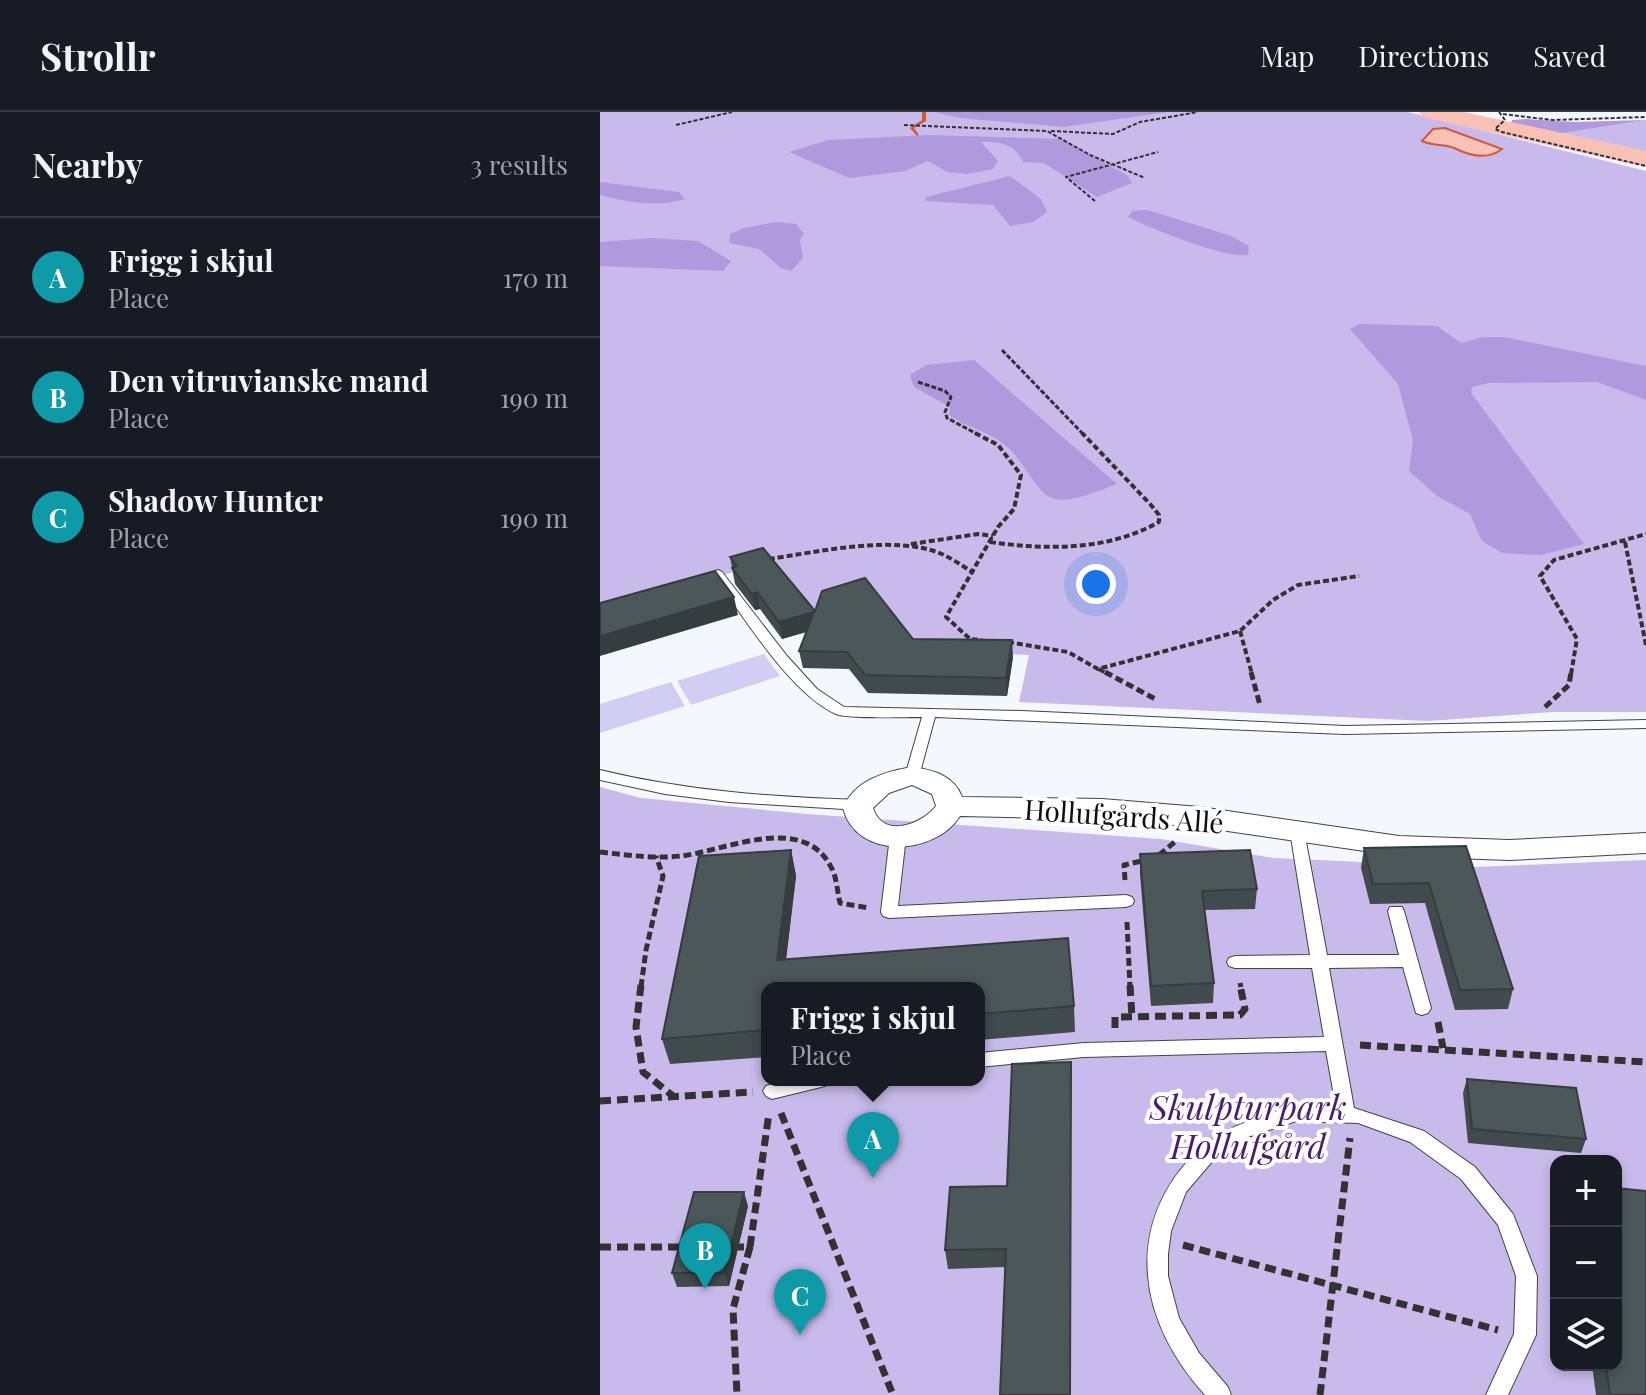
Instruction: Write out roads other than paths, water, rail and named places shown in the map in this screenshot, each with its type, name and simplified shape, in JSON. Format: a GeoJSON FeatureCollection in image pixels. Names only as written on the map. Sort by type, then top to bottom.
{"type":"FeatureCollection","features":[{"type":"Feature","properties":{"kind":"street"},"geometry":{"type":"LineString","coordinates":[[912,776],[937,782],[950,797],[951,806],[939,824],[913,835],[898,836],[881,833],[868,826],[861,816],[860,805],[866,793],[878,784],[912,776]]}},
{"type":"Feature","properties":{"kind":"street","name":"Hollufgårds Allé"},"geometry":{"type":"LineString","coordinates":[[951,806],[1102,809],[1186,816],[1399,846],[1509,850],[1646,843]]}},
{"type":"Feature","properties":{"kind":"lane"},"geometry":{"type":"LineString","coordinates":[[718,574],[782,659],[812,692],[841,711],[1345,730],[1646,724]]}},
{"type":"Feature","properties":{"kind":"lane"},"geometry":{"type":"LineString","coordinates":[[912,776],[930,712]]}},
{"type":"Feature","properties":{"kind":"lane"},"geometry":{"type":"LineString","coordinates":[[600,775],[648,788],[742,801],[860,805]]}},
{"type":"Feature","properties":{"kind":"lane"},"geometry":{"type":"LineString","coordinates":[[1297,831],[1334,1044],[1350,1114]]}},
{"type":"Feature","properties":{"kind":"lane"},"geometry":{"type":"LineString","coordinates":[[898,836],[889,912],[1126,901]]}},
{"type":"Feature","properties":{"kind":"lane"},"geometry":{"type":"LineString","coordinates":[[1396,911],[1422,1008]]}},
{"type":"Feature","properties":{"kind":"lane"},"geometry":{"type":"LineString","coordinates":[[1235,962],[1409,961]]}},
{"type":"Feature","properties":{"kind":"lane"},"geometry":{"type":"LineString","coordinates":[[985,1060],[1116,1049],[1334,1044]]}},
{"type":"Feature","properties":{"kind":"lane"},"geometry":{"type":"LineString","coordinates":[[772,1091],[794,1086]]}},
{"type":"Feature","properties":{"kind":"lane"},"geometry":{"type":"LineString","coordinates":[[1220,1395],[1197,1371],[1168,1319],[1159,1278],[1159,1239],[1175,1192],[1189,1171],[1225,1139],[1246,1127],[1282,1116],[1320,1112],[1350,1114],[1398,1127],[1423,1139],[1468,1171],[1487,1192],[1516,1239],[1529,1291],[1525,1337],[1513,1371],[1497,1395]]}},
{"type":"Feature","properties":{"kind":"waterway"},"geometry":{"type":"LineString","coordinates":[[917,135],[912,128],[924,121],[924,112]]}},
{"type":"Feature","properties":{"kind":"waterway"},"geometry":{"type":"LineString","coordinates":[[1431,112],[1646,159]]}},
{"type":"Feature","properties":{"kind":"place","name":"Frigg i skjul"},"geometry":{"type":"Point","coordinates":[873,1178]}},
{"type":"Feature","properties":{"kind":"place","name":"Den vitruvianske mand"},"geometry":{"type":"Point","coordinates":[705,1289]}},
{"type":"Feature","properties":{"kind":"place","name":"Shadow Hunter"},"geometry":{"type":"Point","coordinates":[800,1335]}},
{"type":"Feature","properties":{"kind":"park label","name":"Skulpturpark Hollufgård"},"geometry":{"type":"Point","coordinates":[1248,1126]}}]}
